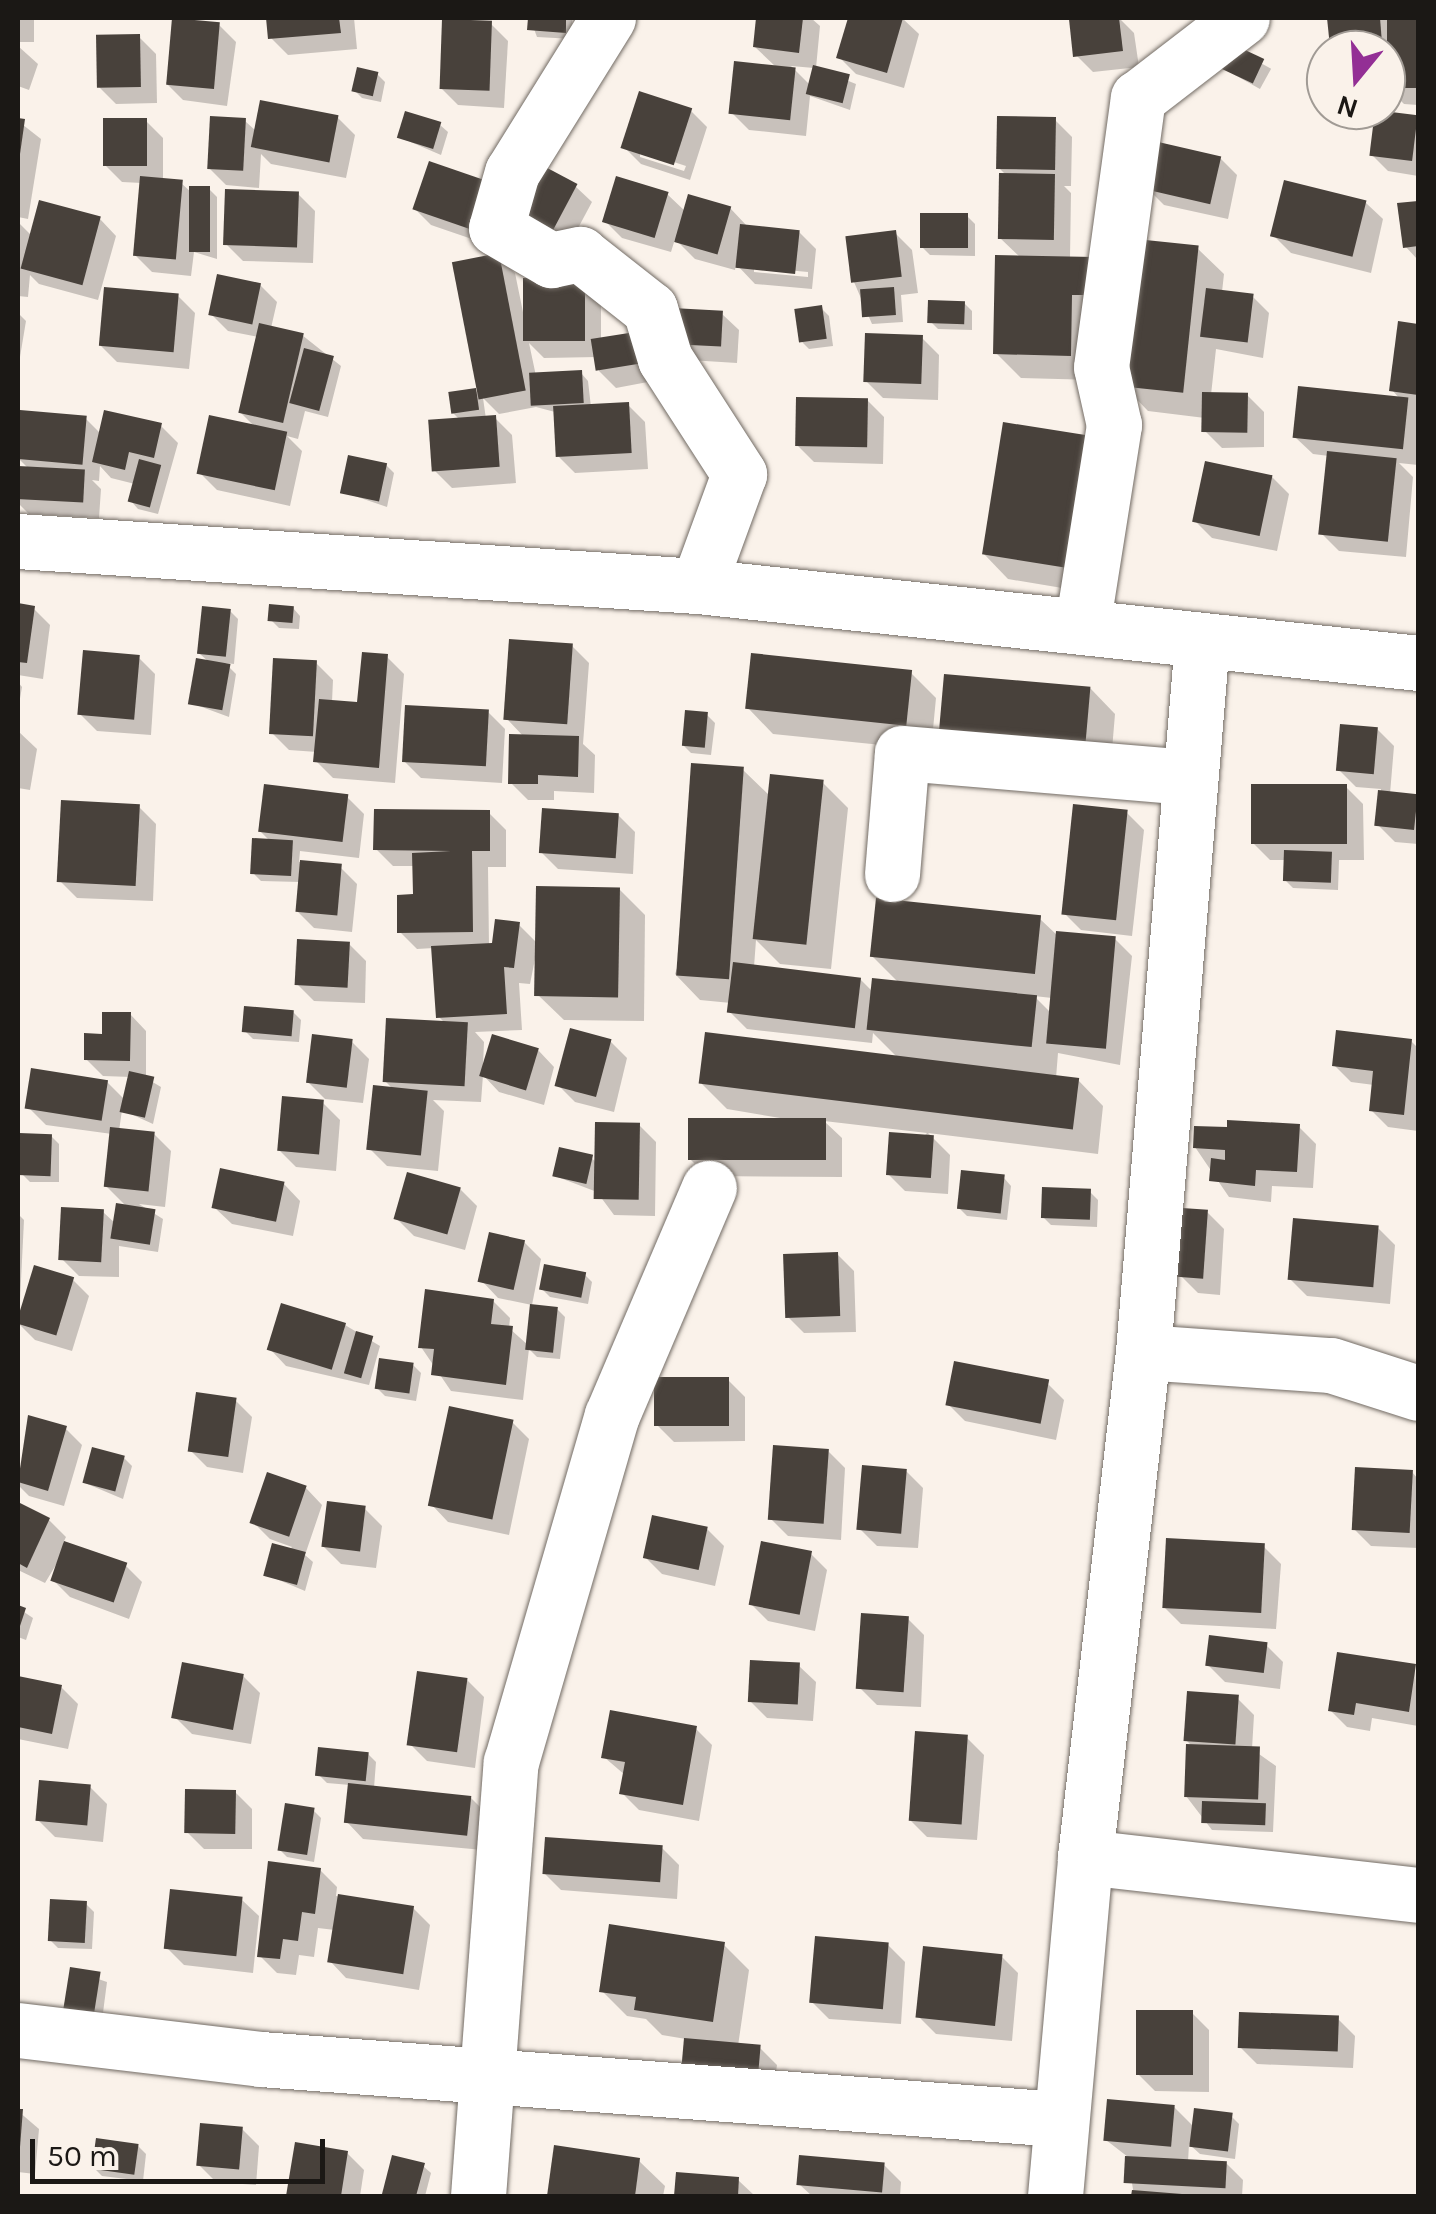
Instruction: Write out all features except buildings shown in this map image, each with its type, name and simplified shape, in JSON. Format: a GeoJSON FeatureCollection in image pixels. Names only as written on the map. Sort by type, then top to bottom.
{"type":"FeatureCollection","features":[{"type":"Feature","properties":{"kind":"street"},"geometry":{"type":"LineString","coordinates":[[608,18],[512,172],[496,228],[551,260],[580,254],[650,310],[666,359],[739,474],[698,586]]}},
{"type":"Feature","properties":{"kind":"street"},"geometry":{"type":"LineString","coordinates":[[1082,627],[1114,425],[1102,367],[1138,98],[1242,18]]}},
{"type":"Feature","properties":{"kind":"street"},"geometry":{"type":"LineString","coordinates":[[18,541],[698,586],[1418,663]]}},
{"type":"Feature","properties":{"kind":"street"},"geometry":{"type":"LineString","coordinates":[[1055,2196],[1084,1857],[1144,1352],[1202,640]]}},
{"type":"Feature","properties":{"kind":"street"},"geometry":{"type":"LineString","coordinates":[[892,874],[902,753],[1190,777]]}},
{"type":"Feature","properties":{"kind":"street"},"geometry":{"type":"LineString","coordinates":[[478,2196],[512,1762],[612,1415],[709,1188]]}},
{"type":"Feature","properties":{"kind":"street"},"geometry":{"type":"LineString","coordinates":[[1144,1352],[1330,1365],[1418,1393]]}},
{"type":"Feature","properties":{"kind":"street"},"geometry":{"type":"LineString","coordinates":[[1084,1857],[1418,1894]]}},
{"type":"Feature","properties":{"kind":"street"},"geometry":{"type":"LineString","coordinates":[[18,2030],[262,2059],[1060,2119]]}}]}
